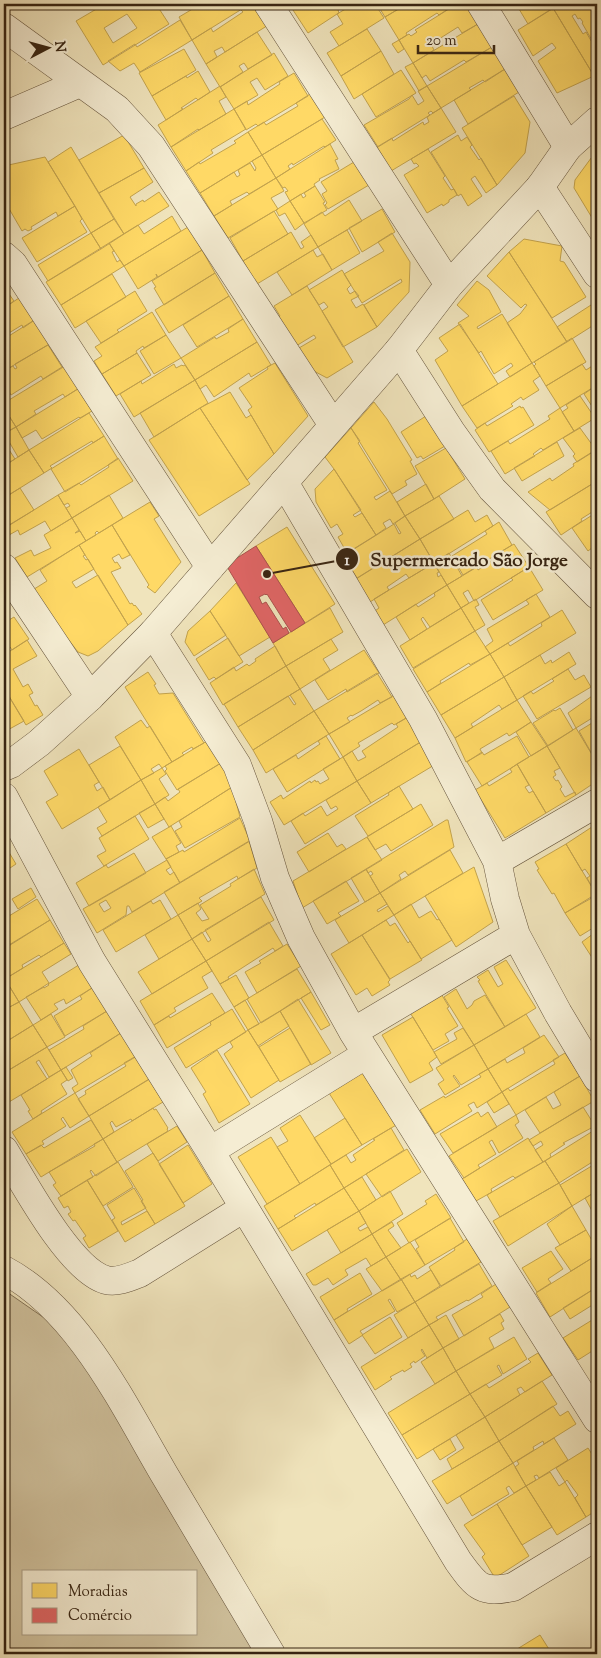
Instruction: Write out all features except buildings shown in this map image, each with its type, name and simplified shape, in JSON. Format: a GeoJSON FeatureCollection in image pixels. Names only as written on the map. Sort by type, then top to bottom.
{"type":"FeatureCollection","features":[{"type":"Feature","properties":{"kind":"street"},"geometry":{"type":"LineString","coordinates":[[268,4],[449,285]]}},
{"type":"Feature","properties":{"kind":"street"},"geometry":{"type":"LineString","coordinates":[[481,4],[568,147]]}},
{"type":"Feature","properties":{"kind":"street"},"geometry":{"type":"LineString","coordinates":[[4,27],[117,109],[151,146],[333,425]]}},
{"type":"Feature","properties":{"kind":"street"},"geometry":{"type":"LineString","coordinates":[[4,116],[80,83]]}},
{"type":"Feature","properties":{"kind":"street"},"geometry":{"type":"LineString","coordinates":[[4,767],[39,743],[90,697],[153,633],[399,350],[449,285],[540,187],[568,147],[597,121]]}},
{"type":"Feature","properties":{"kind":"street"},"geometry":{"type":"LineString","coordinates":[[540,187],[597,274]]}},
{"type":"Feature","properties":{"kind":"street"},"geometry":{"type":"LineString","coordinates":[[4,256],[12,264],[210,567]]}},
{"type":"Feature","properties":{"kind":"street"},"geometry":{"type":"LineString","coordinates":[[399,350],[452,433],[492,489],[597,595]]}},
{"type":"Feature","properties":{"kind":"street"},"geometry":{"type":"LineString","coordinates":[[284,482],[423,719],[497,861],[505,899],[516,935],[558,1014],[597,1078]]}},
{"type":"Feature","properties":{"kind":"street"},"geometry":{"type":"LineString","coordinates":[[4,568],[90,697]]}},
{"type":"Feature","properties":{"kind":"street"},"geometry":{"type":"LineString","coordinates":[[153,633],[237,766],[258,822],[275,878],[302,938],[360,1043],[597,1419]]}},
{"type":"Feature","properties":{"kind":"street"},"geometry":{"type":"LineString","coordinates":[[4,797],[92,962],[210,1151],[458,1561],[470,1577],[482,1588],[497,1590],[513,1587],[597,1536]]}},
{"type":"Feature","properties":{"kind":"street"},"geometry":{"type":"LineString","coordinates":[[497,861],[597,803]]}},
{"type":"Feature","properties":{"kind":"street"},"geometry":{"type":"LineString","coordinates":[[210,1151],[360,1043],[516,935]]}},
{"type":"Feature","properties":{"kind":"street"},"geometry":{"type":"LineString","coordinates":[[4,1150],[60,1240],[90,1272],[107,1281],[124,1280],[140,1273],[244,1208]]}},
{"type":"Feature","properties":{"kind":"street"},"geometry":{"type":"LineString","coordinates":[[4,1270],[16,1276],[60,1313],[98,1362],[271,1654]]}},
{"type":"Feature","properties":{"kind":"shaded area"},"geometry":{"type":"Polygon","coordinates":[[[4,1290],[66,1333],[258,1654],[4,1654],[4,1290]]]}},
{"type":"Feature","properties":{"kind":"place","name":"Supermercado São Jorge"},"geometry":{"type":"Point","coordinates":[267,574]}}]}
